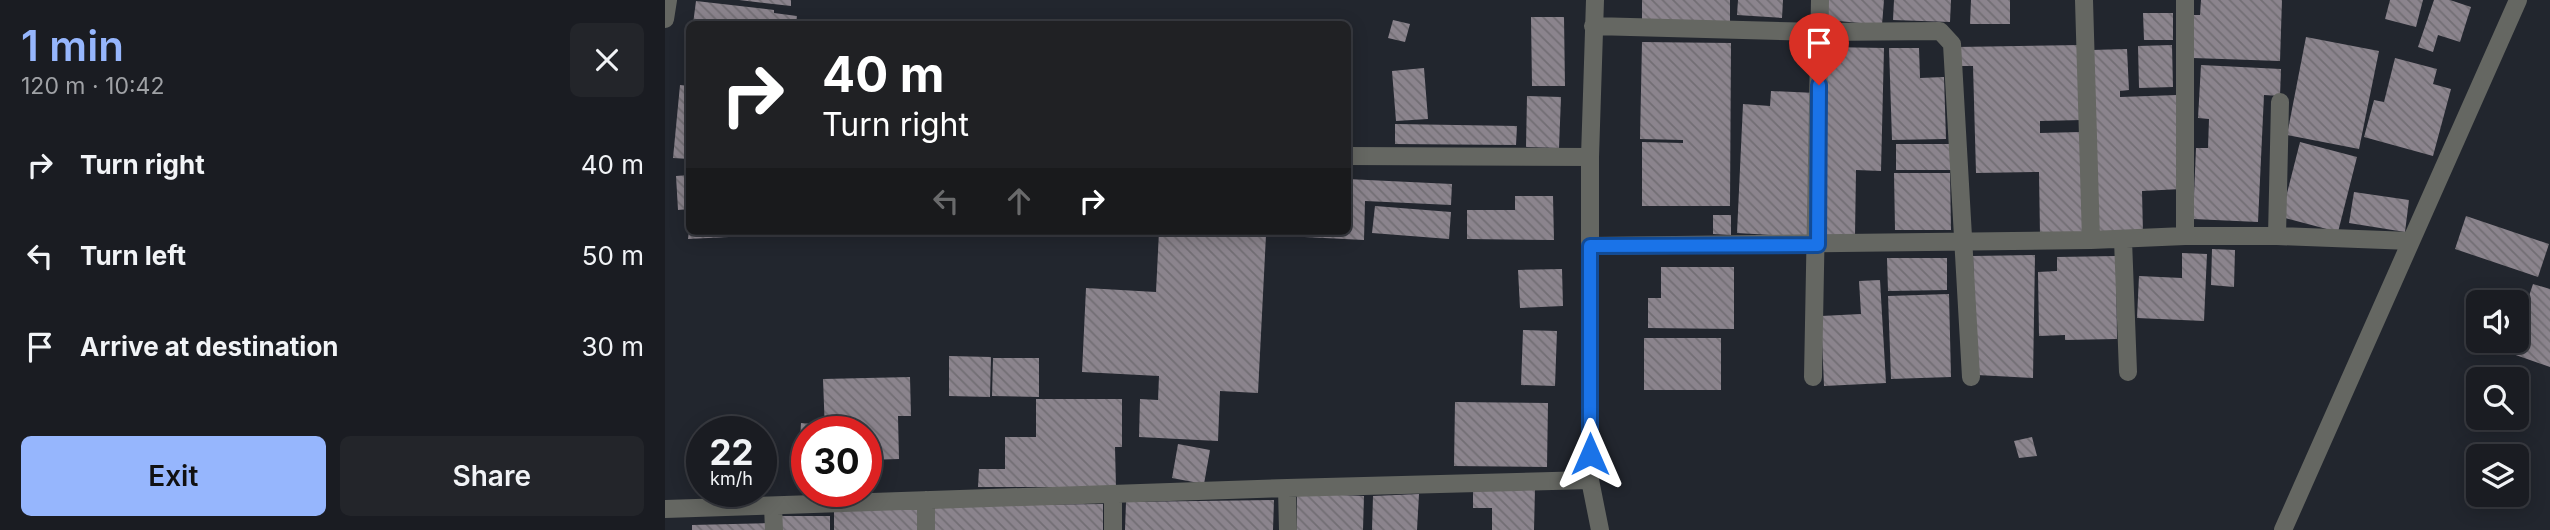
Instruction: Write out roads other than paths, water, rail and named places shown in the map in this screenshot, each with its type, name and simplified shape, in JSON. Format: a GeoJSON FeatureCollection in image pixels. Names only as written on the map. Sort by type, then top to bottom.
{"type":"FeatureCollection","features":[{"type":"Feature","properties":{"kind":"street"},"geometry":{"type":"LineString","coordinates":[[665,19],[668,0]]}},
{"type":"Feature","properties":{"kind":"street"},"geometry":{"type":"LineString","coordinates":[[1594,0],[1590,157],[1590,480],[1600,530]]}},
{"type":"Feature","properties":{"kind":"street"},"geometry":{"type":"LineString","coordinates":[[1813,377],[1818,245],[1820,0]]}},
{"type":"Feature","properties":{"kind":"street"},"geometry":{"type":"LineString","coordinates":[[2084,0],[2091,240]]}},
{"type":"Feature","properties":{"kind":"street"},"geometry":{"type":"LineString","coordinates":[[2185,0],[2185,236]]}},
{"type":"Feature","properties":{"kind":"street"},"geometry":{"type":"LineString","coordinates":[[2283,530],[2518,0]]}},
{"type":"Feature","properties":{"kind":"street"},"geometry":{"type":"LineString","coordinates":[[1593,26],[1820,32],[1940,31],[1952,44],[1971,377]]}},
{"type":"Feature","properties":{"kind":"street"},"geometry":{"type":"LineString","coordinates":[[2277,236],[2280,102]]}},
{"type":"Feature","properties":{"kind":"street"},"geometry":{"type":"LineString","coordinates":[[1351,156],[1590,157]]}},
{"type":"Feature","properties":{"kind":"street"},"geometry":{"type":"LineString","coordinates":[[1590,246],[2123,240],[2185,236],[2411,241]]}},
{"type":"Feature","properties":{"kind":"street"},"geometry":{"type":"LineString","coordinates":[[2123,240],[2128,372]]}},
{"type":"Feature","properties":{"kind":"street"},"geometry":{"type":"LineString","coordinates":[[777,506],[1590,480]]}},
{"type":"Feature","properties":{"kind":"street"},"geometry":{"type":"LineString","coordinates":[[1287,488],[1288,530]]}},
{"type":"Feature","properties":{"kind":"street"},"geometry":{"type":"LineString","coordinates":[[1113,494],[1113,530]]}},
{"type":"Feature","properties":{"kind":"street"},"geometry":{"type":"LineString","coordinates":[[926,500],[926,530]]}},
{"type":"Feature","properties":{"kind":"street"},"geometry":{"type":"LineString","coordinates":[[665,509],[737,507]]}},
{"type":"Feature","properties":{"kind":"street"},"geometry":{"type":"LineString","coordinates":[[773,507],[774,530]]}}]}
